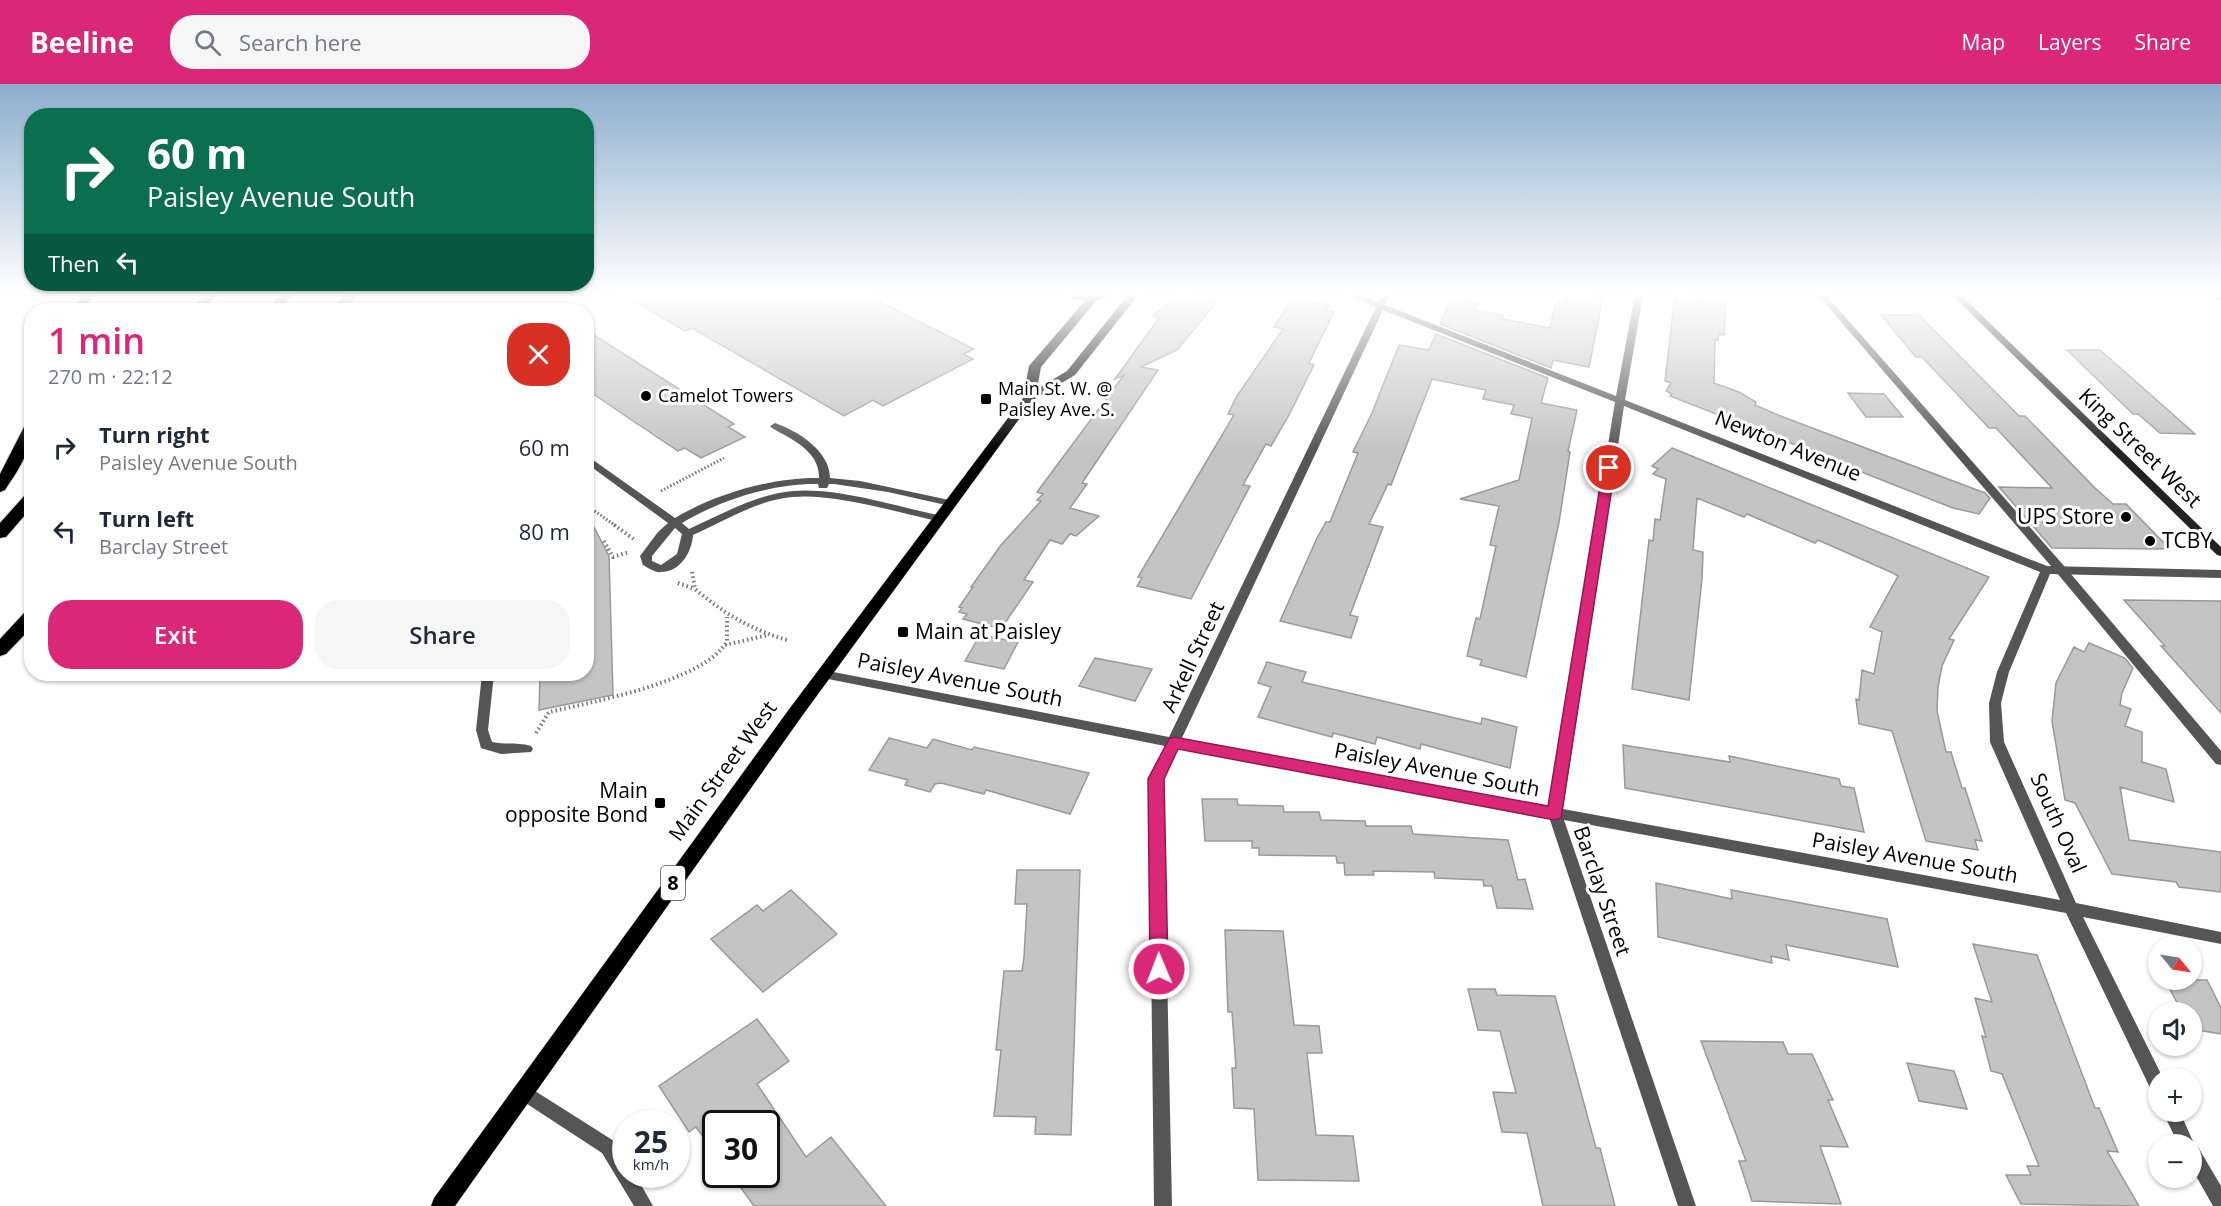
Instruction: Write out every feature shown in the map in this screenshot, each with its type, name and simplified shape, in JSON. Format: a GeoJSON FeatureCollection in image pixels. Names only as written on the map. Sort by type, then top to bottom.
{"type":"FeatureCollection","features":[{"type":"Feature","properties":{"kind":"highway"},"geometry":{"type":"LineString","coordinates":[[0,488],[24,444]]}},
{"type":"Feature","properties":{"kind":"highway"},"geometry":{"type":"LineString","coordinates":[[0,533],[24,506]]}},
{"type":"Feature","properties":{"kind":"highway"},"geometry":{"type":"LineString","coordinates":[[0,650],[24,624]]}},
{"type":"Feature","properties":{"kind":"main road","name":"Main Street West"},"geometry":{"type":"LineString","coordinates":[[1029,398],[1035,366],[1051,347]]}},
{"type":"Feature","properties":{"kind":"main road","name":"Main Street West"},"geometry":{"type":"LineString","coordinates":[[442,1206],[823,674],[938,518],[1029,398],[1071,373],[1091,347]]}},
{"type":"Feature","properties":{"kind":"street","name":"Arkell Street"},"geometry":{"type":"LineString","coordinates":[[1162,1206],[1156,779],[1361,347]]}},
{"type":"Feature","properties":{"kind":"street","name":"Newton Avenue"},"geometry":{"type":"LineString","coordinates":[[1495,347],[2046,570],[2221,574]]}},
{"type":"Feature","properties":{"kind":"street","name":"Barclay Street"},"geometry":{"type":"LineString","coordinates":[[1629,347],[1555,814],[1687,1206]]}},
{"type":"Feature","properties":{"kind":"street"},"geometry":{"type":"LineString","coordinates":[[1868,347],[2061,570],[2221,760]]}},
{"type":"Feature","properties":{"kind":"street","name":"King Street West"},"geometry":{"type":"LineString","coordinates":[[2010,347],[2221,553]]}},
{"type":"Feature","properties":{"kind":"street"},"geometry":{"type":"LineString","coordinates":[[775,426],[811,448],[821,459],[826,478],[821,493]]}},
{"type":"Feature","properties":{"kind":"street"},"geometry":{"type":"LineString","coordinates":[[594,464],[688,533]]}},
{"type":"Feature","properties":{"kind":"street"},"geometry":{"type":"LineString","coordinates":[[688,533],[685,551],[677,562],[661,569],[647,563],[646,556],[673,521],[745,491],[778,483],[826,478],[844,480],[950,503]]}},
{"type":"Feature","properties":{"kind":"street"},"geometry":{"type":"LineString","coordinates":[[688,533],[764,500],[791,494],[821,493],[938,518]]}},
{"type":"Feature","properties":{"kind":"street","name":"South Oval"},"geometry":{"type":"LineString","coordinates":[[2046,570],[2003,672],[1995,703],[1997,742],[2071,908],[2149,1068]]}},
{"type":"Feature","properties":{"kind":"street","name":"Paisley Avenue South"},"geometry":{"type":"LineString","coordinates":[[823,674],[1174,743],[2071,908],[2221,938]]}},
{"type":"Feature","properties":{"kind":"street"},"geometry":{"type":"LineString","coordinates":[[487,681],[482,730],[486,745],[501,749],[526,749]]}},
{"type":"Feature","properties":{"kind":"street"},"geometry":{"type":"LineString","coordinates":[[524,1092],[608,1147],[644,1206]]}},
{"type":"Feature","properties":{"kind":"street"},"geometry":{"type":"LineString","coordinates":[[2202,1170],[2221,1203]]}},
{"type":"Feature","properties":{"kind":"path"},"geometry":{"type":"LineString","coordinates":[[643,500],[724,458]]}},
{"type":"Feature","properties":{"kind":"path"},"geometry":{"type":"LineString","coordinates":[[604,541],[613,557],[630,552]]}},
{"type":"Feature","properties":{"kind":"path"},"geometry":{"type":"LineString","coordinates":[[693,563],[695,589],[727,616],[768,635],[787,640]]}},
{"type":"Feature","properties":{"kind":"path"},"geometry":{"type":"LineString","coordinates":[[725,645],[729,630],[727,616]]}},
{"type":"Feature","properties":{"kind":"path"},"geometry":{"type":"LineString","coordinates":[[526,749],[549,712],[681,674],[706,661],[725,645],[768,635]]}},
{"type":"Feature","properties":{"kind":"building","name":"Camelot Towers"},"geometry":{"type":"Polygon","coordinates":[[[594,347],[613,347],[734,424],[728,427],[745,437],[701,458],[685,448],[678,451],[594,394],[594,347]]]}},
{"type":"Feature","properties":{"kind":"building"},"geometry":{"type":"Polygon","coordinates":[[[725,347],[974,349],[963,354],[973,359],[883,406],[873,400],[844,416],[725,347]]]}},
{"type":"Feature","properties":{"kind":"building"},"geometry":{"type":"Polygon","coordinates":[[[1138,347],[1179,347],[1141,367],[1158,370],[1082,483],[1087,484],[1070,508],[1099,516],[1076,536],[1070,534],[1062,544],[1050,540],[1024,580],[1033,582],[1001,629],[963,619],[967,614],[959,612],[962,608],[959,607],[973,587],[971,587],[1001,545],[1041,501],[1037,500],[1043,494],[1037,492],[1124,375],[1115,379],[1138,347]]]}},
{"type":"Feature","properties":{"kind":"building"},"geometry":{"type":"Polygon","coordinates":[[[1270,347],[1317,347],[1309,363],[1314,365],[1271,446],[1266,444],[1243,485],[1250,486],[1191,599],[1137,586],[1142,578],[1138,577],[1234,415],[1228,414],[1237,396],[1270,347]]]}},
{"type":"Feature","properties":{"kind":"building"},"geometry":{"type":"Polygon","coordinates":[[[1398,347],[1429,350],[1430,347],[1470,347],[1548,378],[1541,403],[1577,410],[1568,451],[1570,452],[1559,522],[1526,677],[1480,665],[1482,660],[1467,656],[1476,618],[1480,619],[1496,546],[1490,545],[1499,506],[1460,499],[1519,480],[1532,418],[1511,414],[1514,405],[1483,399],[1486,390],[1432,379],[1391,485],[1388,484],[1369,524],[1383,527],[1350,615],[1358,617],[1351,638],[1280,621],[1317,538],[1326,522],[1330,522],[1358,453],[1353,452],[1372,413],[1398,347]]]}},
{"type":"Feature","properties":{"kind":"building"},"geometry":{"type":"Polygon","coordinates":[[[1499,347],[1593,347],[1589,367],[1553,360],[1551,368],[1499,347]]]}},
{"type":"Feature","properties":{"kind":"building"},"geometry":{"type":"Polygon","coordinates":[[[1669,347],[1715,347],[1714,383],[1739,392],[1756,402],[1755,405],[1783,417],[1985,493],[1990,498],[1979,514],[1953,508],[1859,471],[1856,473],[1805,453],[1808,450],[1670,396],[1672,394],[1666,391],[1671,383],[1665,381],[1669,347]]]}},
{"type":"Feature","properties":{"kind":"building"},"geometry":{"type":"Polygon","coordinates":[[[1908,347],[1951,347],[2019,416],[2025,416],[2095,488],[2113,504],[2126,504],[2170,549],[2052,548],[1999,487],[2052,488],[1996,428],[1989,428],[1922,357],[1916,357],[1908,347]]]}},
{"type":"Feature","properties":{"kind":"building"},"geometry":{"type":"Polygon","coordinates":[[[2067,350],[2100,350],[2195,434],[2160,433],[2138,414],[2133,414],[2067,350]]]}},
{"type":"Feature","properties":{"kind":"building"},"geometry":{"type":"Polygon","coordinates":[[[1848,393],[1884,394],[1903,417],[1866,417],[1848,393]]]}},
{"type":"Feature","properties":{"kind":"building"},"geometry":{"type":"Polygon","coordinates":[[[1672,448],[1989,577],[1949,639],[1954,640],[1942,666],[1937,711],[1946,752],[1951,752],[1982,841],[1975,840],[1978,850],[1926,841],[1892,731],[1859,724],[1856,699],[1859,700],[1862,670],[1874,674],[1882,632],[1870,627],[1898,576],[1893,573],[1818,540],[1815,543],[1747,514],[1744,517],[1697,498],[1693,550],[1703,552],[1702,579],[1689,700],[1632,689],[1649,540],[1653,541],[1655,519],[1660,520],[1666,479],[1653,474],[1658,469],[1652,466],[1672,448]]]}},
{"type":"Feature","properties":{"kind":"building"},"geometry":{"type":"Polygon","coordinates":[[[594,527],[609,556],[613,695],[539,710],[540,681],[594,681],[594,527]]]}},
{"type":"Feature","properties":{"kind":"building"},"geometry":{"type":"Polygon","coordinates":[[[2124,600],[2221,601],[2221,713],[2161,646],[2165,646],[2124,600]]]}},
{"type":"Feature","properties":{"kind":"building"},"geometry":{"type":"Polygon","coordinates":[[[980,635],[1018,642],[1004,669],[965,661],[980,635]]]}},
{"type":"Feature","properties":{"kind":"building"},"geometry":{"type":"Polygon","coordinates":[[[2089,643],[2125,658],[2133,668],[2122,693],[2120,705],[2131,709],[2125,726],[2142,732],[2142,762],[2166,769],[2174,802],[2120,787],[2129,840],[2221,852],[2221,892],[2179,887],[2176,882],[2112,874],[2075,803],[2065,800],[2052,721],[2056,683],[2074,647],[2084,652],[2089,643]]]}},
{"type":"Feature","properties":{"kind":"building"},"geometry":{"type":"Polygon","coordinates":[[[1095,658],[1152,669],[1135,701],[1079,686],[1095,658]]]}},
{"type":"Feature","properties":{"kind":"building"},"geometry":{"type":"Polygon","coordinates":[[[1267,662],[1306,672],[1302,682],[1481,724],[1482,718],[1517,727],[1510,768],[1421,744],[1420,749],[1377,737],[1375,744],[1333,733],[1332,737],[1258,717],[1271,687],[1258,683],[1267,662]]]}},
{"type":"Feature","properties":{"kind":"building"},"geometry":{"type":"Polygon","coordinates":[[[889,738],[927,748],[933,739],[972,750],[974,747],[1089,773],[1070,814],[986,790],[984,794],[941,783],[935,784],[930,792],[905,785],[908,780],[869,770],[889,738]]]}},
{"type":"Feature","properties":{"kind":"building"},"geometry":{"type":"Polygon","coordinates":[[[1623,745],[1730,762],[1729,756],[1839,779],[1841,786],[1854,788],[1864,832],[1625,788],[1623,745]]]}},
{"type":"Feature","properties":{"kind":"building"},"geometry":{"type":"Polygon","coordinates":[[[1202,799],[1237,799],[1238,805],[1283,806],[1284,812],[1319,812],[1321,820],[1365,821],[1366,826],[1411,826],[1413,834],[1508,840],[1518,880],[1525,879],[1533,909],[1497,908],[1492,886],[1484,886],[1483,880],[1435,878],[1434,872],[1373,871],[1374,875],[1345,875],[1344,863],[1337,863],[1336,856],[1259,855],[1259,848],[1252,848],[1252,841],[1205,841],[1202,799]]]}},
{"type":"Feature","properties":{"kind":"building"},"geometry":{"type":"Polygon","coordinates":[[[1017,870],[1080,870],[1071,1135],[1035,1134],[1036,1117],[994,1116],[1001,1050],[996,1050],[1004,971],[1022,971],[1024,957],[1027,904],[1015,904],[1017,870]]]}},
{"type":"Feature","properties":{"kind":"building"},"geometry":{"type":"Polygon","coordinates":[[[1656,883],[1732,899],[1731,890],[1887,919],[1898,967],[1786,945],[1789,960],[1771,956],[1772,963],[1658,937],[1656,883]]]}},
{"type":"Feature","properties":{"kind":"building"},"geometry":{"type":"Polygon","coordinates":[[[791,890],[837,934],[763,992],[711,939],[757,905],[763,911],[791,890]]]}},
{"type":"Feature","properties":{"kind":"building"},"geometry":{"type":"Polygon","coordinates":[[[1225,930],[1283,931],[1294,1025],[1319,1026],[1322,1053],[1307,1053],[1316,1135],[1353,1136],[1359,1181],[1258,1180],[1254,1109],[1234,1108],[1232,1068],[1236,1068],[1232,1012],[1228,1012],[1225,930]]]}},
{"type":"Feature","properties":{"kind":"building"},"geometry":{"type":"Polygon","coordinates":[[[1973,944],[2037,955],[2095,1108],[2099,1108],[2118,1152],[2107,1151],[2139,1206],[2021,1204],[2006,1175],[2031,1175],[2027,1166],[2039,1166],[2002,1074],[1991,1071],[1982,1036],[1986,1037],[1975,998],[1992,1002],[1973,944]]]}},
{"type":"Feature","properties":{"kind":"building"},"geometry":{"type":"Polygon","coordinates":[[[2202,980],[2207,980],[2221,1008],[2221,1034],[2202,1031],[2202,1002],[2177,1002],[2170,990],[2202,990],[2202,980]]]}},
{"type":"Feature","properties":{"kind":"building"},"geometry":{"type":"Polygon","coordinates":[[[1468,989],[1495,989],[1497,995],[1555,996],[1596,1148],[1600,1148],[1615,1206],[1543,1206],[1527,1133],[1502,1132],[1493,1092],[1516,1093],[1500,1031],[1478,1030],[1468,989]]]}},
{"type":"Feature","properties":{"kind":"building"},"geometry":{"type":"Polygon","coordinates":[[[757,1019],[789,1061],[757,1084],[774,1110],[702,1110],[702,1135],[696,1127],[690,1131],[690,1110],[675,1110],[659,1086],[757,1019]]]}},
{"type":"Feature","properties":{"kind":"building"},"geometry":{"type":"Polygon","coordinates":[[[1701,1041],[1783,1042],[1788,1054],[1812,1054],[1833,1100],[1828,1100],[1848,1147],[1820,1146],[1841,1204],[1752,1201],[1739,1161],[1746,1161],[1701,1041]]]}},
{"type":"Feature","properties":{"kind":"building"},"geometry":{"type":"Polygon","coordinates":[[[1907,1063],[1954,1071],[1967,1109],[1919,1101],[1907,1063]]]}},
{"type":"Feature","properties":{"kind":"building"},"geometry":{"type":"Polygon","coordinates":[[[780,1118],[806,1157],[831,1137],[886,1206],[754,1206],[741,1188],[780,1188],[780,1118]]]}},
{"type":"Feature","properties":{"kind":"place","name":"Camelot Towers"},"geometry":{"type":"Point","coordinates":[646,396]}},
{"type":"Feature","properties":{"kind":"place","name":"Main St. W. @ Paisley Ave. S."},"geometry":{"type":"Point","coordinates":[986,399]}},
{"type":"Feature","properties":{"kind":"place","name":"UPS Store"},"geometry":{"type":"Point","coordinates":[2126,517]}},
{"type":"Feature","properties":{"kind":"place","name":"TCBY"},"geometry":{"type":"Point","coordinates":[2150,541]}},
{"type":"Feature","properties":{"kind":"place","name":"Main at Paisley"},"geometry":{"type":"Point","coordinates":[903,632]}},
{"type":"Feature","properties":{"kind":"place","name":"Main opposite Bond"},"geometry":{"type":"Point","coordinates":[660,803]}},
{"type":"Feature","properties":{"kind":"route"},"geometry":{"type":"LineString","coordinates":[[1159,969],[1156,779],[1174,743],[1555,814],[1609,468]]}}]}
